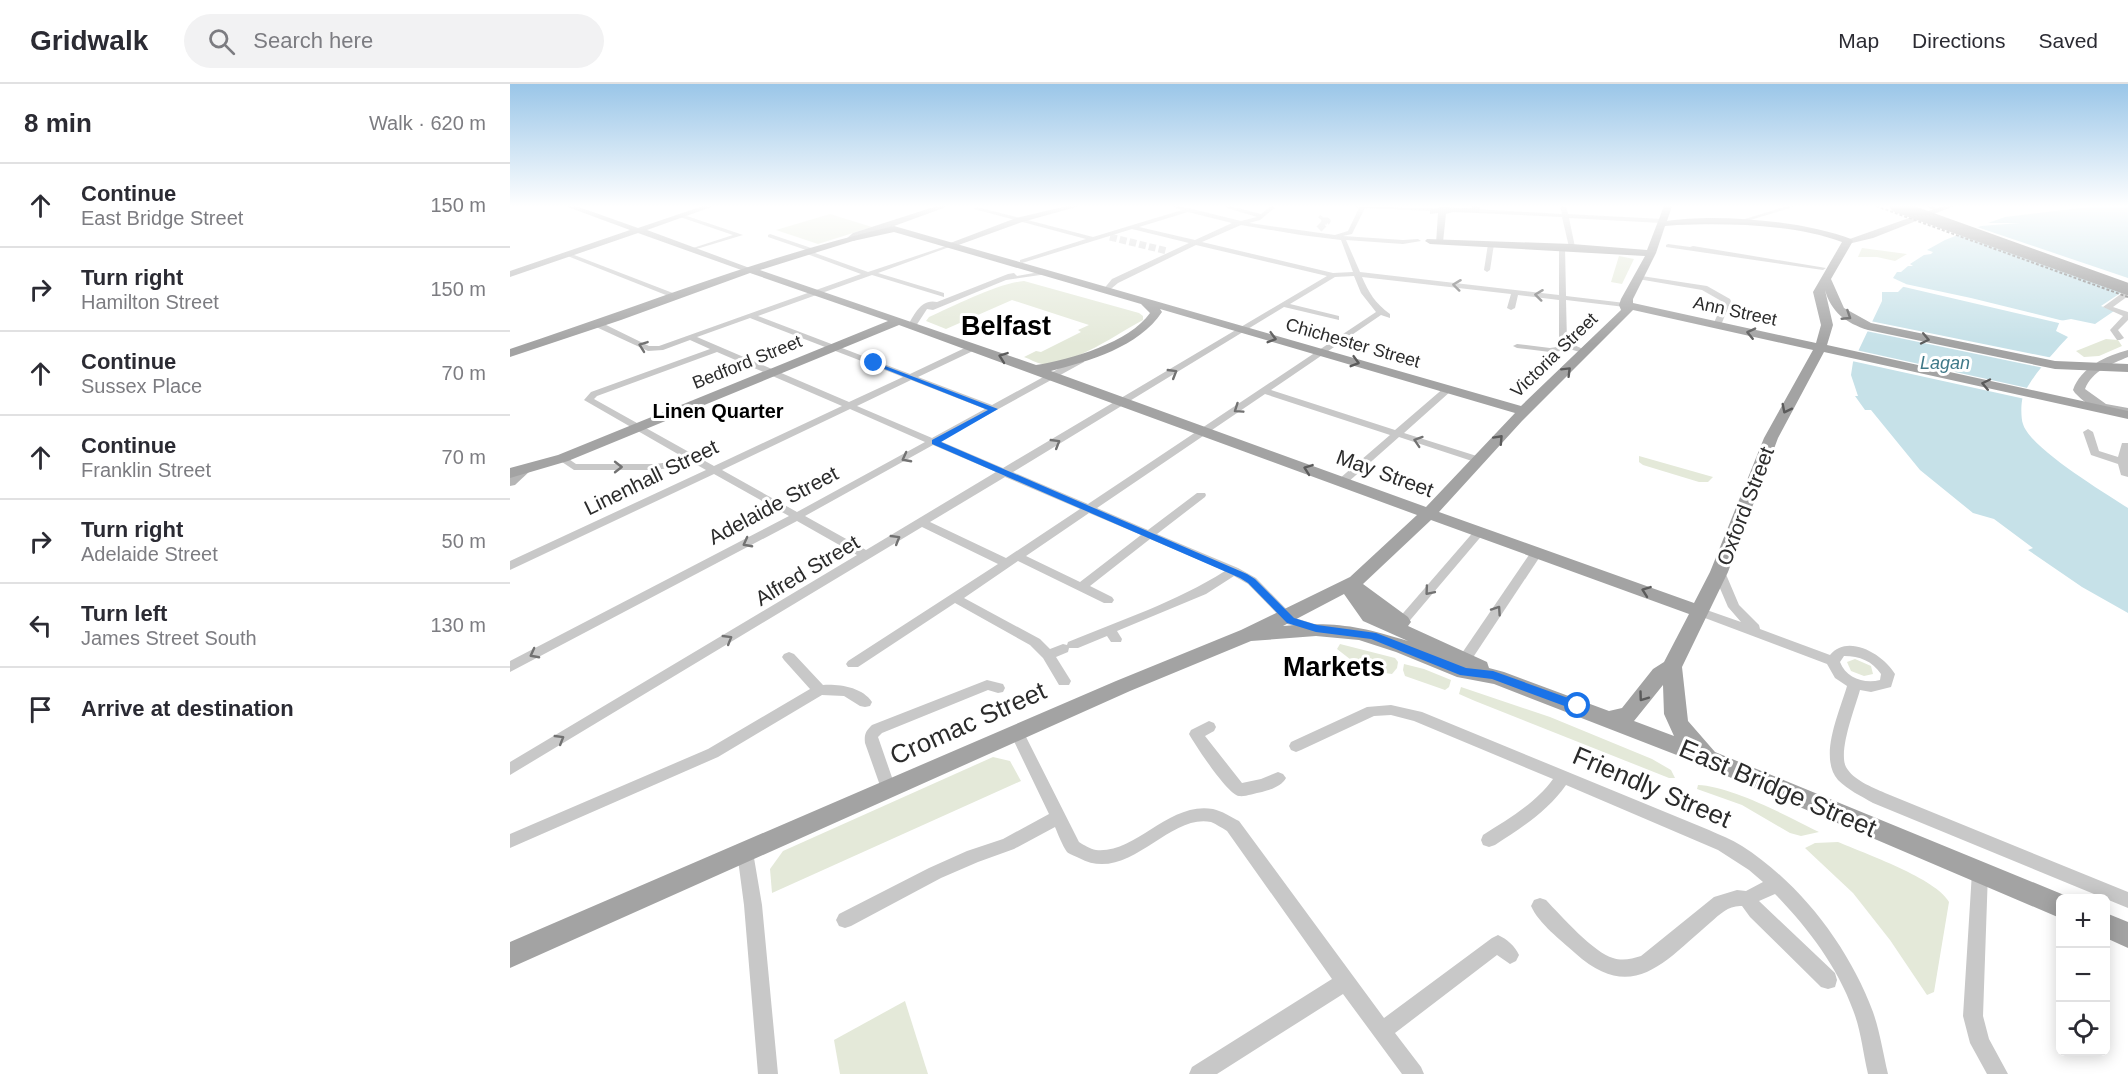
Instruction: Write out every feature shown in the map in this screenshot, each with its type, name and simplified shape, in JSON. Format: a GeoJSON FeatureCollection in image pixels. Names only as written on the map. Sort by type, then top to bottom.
{"type":"FeatureCollection","features":[{"type":"Feature","properties":{"kind":"highway"},"geometry":{"type":"LineString","coordinates":[[2022,252],[2128,291]]}},
{"type":"Feature","properties":{"kind":"highway"},"geometry":{"type":"LineString","coordinates":[[2043,252],[2128,282]]}},
{"type":"Feature","properties":{"kind":"main road"},"geometry":{"type":"LineString","coordinates":[[510,274],[572,252]]}},
{"type":"Feature","properties":{"kind":"main road"},"geometry":{"type":"LineString","coordinates":[[703,252],[753,271]]}},
{"type":"Feature","properties":{"kind":"main road","name":"Chichester Street"},"geometry":{"type":"LineString","coordinates":[[974,252],[1524,411]]}},
{"type":"Feature","properties":{"kind":"main road"},"geometry":{"type":"LineString","coordinates":[[1626,252],[1656,254]]}},
{"type":"Feature","properties":{"kind":"main road"},"geometry":{"type":"LineString","coordinates":[[1639,252],[1656,254]]}},
{"type":"Feature","properties":{"kind":"main road"},"geometry":{"type":"LineString","coordinates":[[1815,350],[1827,325],[1818,292],[1825,274],[1845,252]]}},
{"type":"Feature","properties":{"kind":"main road"},"geometry":{"type":"LineString","coordinates":[[510,353],[809,253]]}},
{"type":"Feature","properties":{"kind":"main road","name":"Victoria Street"},"geometry":{"type":"LineString","coordinates":[[1430,512],[1524,411],[1627,311],[1617,305],[1656,254]]}},
{"type":"Feature","properties":{"kind":"main road"},"geometry":{"type":"LineString","coordinates":[[602,322],[674,295],[753,271]]}},
{"type":"Feature","properties":{"kind":"main road","name":"May Street"},"geometry":{"type":"LineString","coordinates":[[753,271],[997,355],[1123,403],[1430,512],[1701,612]]}},
{"type":"Feature","properties":{"kind":"main road"},"geometry":{"type":"LineString","coordinates":[[1825,274],[1832,300],[1840,312],[1847,318],[1868,326],[2067,367],[2128,368]]}},
{"type":"Feature","properties":{"kind":"main road"},"geometry":{"type":"LineString","coordinates":[[1032,369],[1053,368],[1081,360],[1150,324],[1156,312],[1145,302]]}},
{"type":"Feature","properties":{"kind":"main road","name":"Ann Street"},"geometry":{"type":"LineString","coordinates":[[1617,305],[1717,325],[1815,350],[1854,355],[2125,413]]}},
{"type":"Feature","properties":{"kind":"main road","name":"Bedford Street"},"geometry":{"type":"LineString","coordinates":[[517,472],[562,458],[639,428],[897,322]]}},
{"type":"Feature","properties":{"kind":"main road","name":"Oxford Street"},"geometry":{"type":"LineString","coordinates":[[1610,719],[1629,714],[1660,674],[1672,667],[1719,572],[1742,518],[1767,447],[1815,350]]}},
{"type":"Feature","properties":{"kind":"main road"},"geometry":{"type":"LineString","coordinates":[[2125,413],[2095,404],[2079,390],[2080,384],[2095,369],[2128,353]]}},
{"type":"Feature","properties":{"kind":"main road"},"geometry":{"type":"LineString","coordinates":[[510,482],[517,472]]}},
{"type":"Feature","properties":{"kind":"main road","name":"Cromac Street"},"geometry":{"type":"LineString","coordinates":[[510,955],[1017,733],[1248,635],[1363,576],[1430,512]]}},
{"type":"Feature","properties":{"kind":"main road","name":"East Bridge Street"},"geometry":{"type":"LineString","coordinates":[[1349,584],[1364,612],[1409,629],[1493,675],[1610,719],[2056,904]]}},
{"type":"Feature","properties":{"kind":"main road","name":"East Bridge Street"},"geometry":{"type":"LineString","coordinates":[[1248,635],[1316,629],[1373,636],[1464,672],[1493,675]]}},
{"type":"Feature","properties":{"kind":"main road","name":"Oxford Street"},"geometry":{"type":"LineString","coordinates":[[1672,667],[1674,683],[1672,706],[1675,719],[1688,739],[1718,763]]}},
{"type":"Feature","properties":{"kind":"main road"},"geometry":{"type":"LineString","coordinates":[[2110,927],[2128,935]]}},
{"type":"Feature","properties":{"kind":"street"},"geometry":{"type":"LineString","coordinates":[[602,322],[651,349],[692,338],[929,252]]}},
{"type":"Feature","properties":{"kind":"street"},"geometry":{"type":"LineString","coordinates":[[1023,261],[1051,252]]}},
{"type":"Feature","properties":{"kind":"street"},"geometry":{"type":"LineString","coordinates":[[1106,291],[1114,281],[1170,252]]}},
{"type":"Feature","properties":{"kind":"street"},"geometry":{"type":"LineString","coordinates":[[1238,252],[1334,275]]}},
{"type":"Feature","properties":{"kind":"street"},"geometry":{"type":"LineString","coordinates":[[853,664],[1321,352],[1384,314],[1365,293],[1348,252]]}},
{"type":"Feature","properties":{"kind":"street"},"geometry":{"type":"LineString","coordinates":[[1487,270],[1490,252]]}},
{"type":"Feature","properties":{"kind":"street"},"geometry":{"type":"LineString","coordinates":[[1564,252],[1563,343],[1570,348]]}},
{"type":"Feature","properties":{"kind":"street"},"geometry":{"type":"LineString","coordinates":[[1656,254],[1674,252]]}},
{"type":"Feature","properties":{"kind":"street"},"geometry":{"type":"LineString","coordinates":[[1686,256],[1692,252]]}},
{"type":"Feature","properties":{"kind":"street"},"geometry":{"type":"LineString","coordinates":[[1708,252],[1825,274]]}},
{"type":"Feature","properties":{"kind":"street"},"geometry":{"type":"LineString","coordinates":[[809,253],[941,296]]}},
{"type":"Feature","properties":{"kind":"street"},"geometry":{"type":"LineString","coordinates":[[567,254],[674,295]]}},
{"type":"Feature","properties":{"kind":"street"},"geometry":{"type":"LineString","coordinates":[[1260,269],[1275,261]]}},
{"type":"Feature","properties":{"kind":"street"},"geometry":{"type":"LineString","coordinates":[[911,327],[919,316],[1014,277],[1040,272]]}},
{"type":"Feature","properties":{"kind":"street","name":"Ann Street"},"geometry":{"type":"LineString","coordinates":[[1334,275],[1358,274],[1617,305]]}},
{"type":"Feature","properties":{"kind":"street"},"geometry":{"type":"LineString","coordinates":[[1014,275],[953,300],[930,308],[1000,279],[1014,275]]}},
{"type":"Feature","properties":{"kind":"street","name":"Alfred Street"},"geometry":{"type":"LineString","coordinates":[[510,769],[1334,275]]}},
{"type":"Feature","properties":{"kind":"street"},"geometry":{"type":"LineString","coordinates":[[1638,277],[1704,288],[1727,301],[1717,325]]}},
{"type":"Feature","properties":{"kind":"street"},"geometry":{"type":"LineString","coordinates":[[2120,338],[2114,330],[2128,315],[2107,307],[2128,291]]}},
{"type":"Feature","properties":{"kind":"street"},"geometry":{"type":"LineString","coordinates":[[1510,308],[1515,292]]}},
{"type":"Feature","properties":{"kind":"street"},"geometry":{"type":"LineString","coordinates":[[1284,305],[1336,318]]}},
{"type":"Feature","properties":{"kind":"street"},"geometry":{"type":"LineString","coordinates":[[751,316],[994,409]]}},
{"type":"Feature","properties":{"kind":"street"},"geometry":{"type":"LineString","coordinates":[[692,338],[1234,571],[1252,581],[1284,616]]}},
{"type":"Feature","properties":{"kind":"street"},"geometry":{"type":"LineString","coordinates":[[1516,346],[1550,350],[1570,348],[1586,352]]}},
{"type":"Feature","properties":{"kind":"street","name":"Linenhall Street"},"geometry":{"type":"LineString","coordinates":[[510,566],[972,348]]}},
{"type":"Feature","properties":{"kind":"street"},"geometry":{"type":"LineString","coordinates":[[717,349],[591,397],[589,400],[868,556]]}},
{"type":"Feature","properties":{"kind":"street","name":"Adelaide Street"},"geometry":{"type":"LineString","coordinates":[[510,667],[799,516],[1054,377],[1081,360]]}},
{"type":"Feature","properties":{"kind":"street"},"geometry":{"type":"LineString","coordinates":[[1343,481],[1448,389]]}},
{"type":"Feature","properties":{"kind":"street"},"geometry":{"type":"LineString","coordinates":[[1264,391],[1479,460]]}},
{"type":"Feature","properties":{"kind":"street"},"geometry":{"type":"LineString","coordinates":[[2088,432],[2095,453],[2123,462]]}},
{"type":"Feature","properties":{"kind":"street"},"geometry":{"type":"LineString","coordinates":[[2125,445],[2123,462],[2125,472],[2128,474]]}},
{"type":"Feature","properties":{"kind":"street"},"geometry":{"type":"LineString","coordinates":[[562,458],[574,467],[655,467],[672,465],[691,457]]}},
{"type":"Feature","properties":{"kind":"street"},"geometry":{"type":"LineString","coordinates":[[1081,587],[1201,495]]}},
{"type":"Feature","properties":{"kind":"street"},"geometry":{"type":"LineString","coordinates":[[923,523],[1006,563]]}},
{"type":"Feature","properties":{"kind":"street"},"geometry":{"type":"LineString","coordinates":[[1409,629],[1480,531]]}},
{"type":"Feature","properties":{"kind":"street"},"geometry":{"type":"LineString","coordinates":[[1465,659],[1537,552]]}},
{"type":"Feature","properties":{"kind":"street"},"geometry":{"type":"LineString","coordinates":[[1017,556],[1113,605],[1127,620]]}},
{"type":"Feature","properties":{"kind":"street"},"geometry":{"type":"LineString","coordinates":[[1048,655],[1112,634],[1127,620],[1202,591],[1234,571]]}},
{"type":"Feature","properties":{"kind":"street"},"geometry":{"type":"LineString","coordinates":[[1719,572],[1734,607],[1748,624],[1762,634]]}},
{"type":"Feature","properties":{"kind":"street"},"geometry":{"type":"LineString","coordinates":[[955,598],[1035,642],[1048,655],[1064,681]]}},
{"type":"Feature","properties":{"kind":"street"},"geometry":{"type":"LineString","coordinates":[[1701,612],[1833,661]]}},
{"type":"Feature","properties":{"kind":"street","name":"East Bridge Street"},"geometry":{"type":"LineString","coordinates":[[1284,616],[1291,621],[1316,629]]}},
{"type":"Feature","properties":{"kind":"street"},"geometry":{"type":"LineString","coordinates":[[1855,651],[1872,658],[1885,668],[1888,674],[1886,683],[1873,687],[1855,683],[1836,670],[1833,661],[1839,652],[1855,651]]}},
{"type":"Feature","properties":{"kind":"street"},"geometry":{"type":"LineString","coordinates":[[789,657],[819,690]]}},
{"type":"Feature","properties":{"kind":"street"},"geometry":{"type":"LineString","coordinates":[[1855,683],[1836,753],[1839,770],[1853,784],[1879,798],[2128,900]]}},
{"type":"Feature","properties":{"kind":"street"},"geometry":{"type":"LineString","coordinates":[[888,789],[871,735],[878,729],[987,684],[998,688]]}},
{"type":"Feature","properties":{"kind":"street"},"geometry":{"type":"LineString","coordinates":[[510,841],[713,753],[819,690],[847,691],[865,702]]}},
{"type":"Feature","properties":{"kind":"street","name":"Friendly Street"},"geometry":{"type":"LineString","coordinates":[[1296,746],[1372,711],[1391,710],[1417,716],[1563,776],[1737,852],[1777,884],[1828,943],[1851,982],[1863,1012],[1878,1074]]}},
{"type":"Feature","properties":{"kind":"street"},"geometry":{"type":"LineString","coordinates":[[1209,727],[1196,734],[1239,790],[1264,785],[1278,778]]}},
{"type":"Feature","properties":{"kind":"street"},"geometry":{"type":"LineString","coordinates":[[1017,733],[1073,847],[1083,855],[1097,858],[1118,854],[1189,816],[1214,814],[1225,819],[1233,826],[1414,1074]]}},
{"type":"Feature","properties":{"kind":"street"},"geometry":{"type":"LineString","coordinates":[[1489,840],[1543,804],[1555,791],[1563,776]]}},
{"type":"Feature","properties":{"kind":"street"},"geometry":{"type":"LineString","coordinates":[[845,920],[935,873],[1008,844],[1058,817]]}},
{"type":"Feature","properties":{"kind":"street"},"geometry":{"type":"LineString","coordinates":[[745,852],[753,905],[768,1074]]}},
{"type":"Feature","properties":{"kind":"street"},"geometry":{"type":"LineString","coordinates":[[1980,872],[1972,1016],[1980,1043],[1998,1074]]}},
{"type":"Feature","properties":{"kind":"street"},"geometry":{"type":"LineString","coordinates":[[1539,906],[1575,942],[1612,967],[1638,967],[1650,962],[1720,903],[1737,898],[1747,899],[1777,884]]}},
{"type":"Feature","properties":{"kind":"street"},"geometry":{"type":"LineString","coordinates":[[1747,899],[1756,911],[1828,980]]}},
{"type":"Feature","properties":{"kind":"street"},"geometry":{"type":"LineString","coordinates":[[1382,1031],[1498,944],[1510,955]]}},
{"type":"Feature","properties":{"kind":"street"},"geometry":{"type":"LineString","coordinates":[[1199,1074],[1345,982]]}},
{"type":"Feature","properties":{"kind":"green space"},"geometry":{"type":"Polygon","coordinates":[[[1860,252],[1907,254],[1895,261],[1877,257],[1858,257],[1860,252]]]}},
{"type":"Feature","properties":{"kind":"green space"},"geometry":{"type":"Polygon","coordinates":[[[1619,256],[1634,259],[1622,284],[1611,282],[1619,256]]]}},
{"type":"Feature","properties":{"kind":"green space"},"geometry":{"type":"Polygon","coordinates":[[[1024,281],[1139,313],[1143,316],[1143,320],[1080,355],[1067,360],[1042,364],[1024,357],[1036,351],[1041,352],[1081,332],[1078,330],[1089,325],[1012,300],[946,329],[926,321],[929,317],[976,296],[1024,281]]]}},
{"type":"Feature","properties":{"kind":"green space"},"geometry":{"type":"Polygon","coordinates":[[[2106,339],[2118,340],[2122,346],[2099,356],[2084,357],[2076,351],[2106,339]]]}},
{"type":"Feature","properties":{"kind":"green space"},"geometry":{"type":"Polygon","coordinates":[[[1639,456],[1713,477],[1708,482],[1699,482],[1643,465],[1639,462],[1639,456]]]}},
{"type":"Feature","properties":{"kind":"green space"},"geometry":{"type":"Polygon","coordinates":[[[1340,644],[1395,658],[1398,662],[1397,668],[1392,674],[1364,670],[1337,649],[1340,644]]]}},
{"type":"Feature","properties":{"kind":"green space"},"geometry":{"type":"Polygon","coordinates":[[[1855,659],[1871,666],[1873,674],[1864,676],[1851,671],[1847,662],[1855,659]]]}},
{"type":"Feature","properties":{"kind":"green space"},"geometry":{"type":"Polygon","coordinates":[[[1404,664],[1451,680],[1449,687],[1445,690],[1405,676],[1404,664]]]}},
{"type":"Feature","properties":{"kind":"green space"},"geometry":{"type":"Polygon","coordinates":[[[1461,687],[1550,717],[1652,759],[1671,770],[1675,778],[1669,778],[1475,701],[1459,694],[1461,687]]]}},
{"type":"Feature","properties":{"kind":"green space"},"geometry":{"type":"Polygon","coordinates":[[[993,757],[1010,761],[1021,781],[772,893],[770,869],[783,851],[993,757]]]}},
{"type":"Feature","properties":{"kind":"green space"},"geometry":{"type":"Polygon","coordinates":[[[1698,785],[1743,796],[1819,832],[1801,836],[1790,833],[1742,805],[1697,789],[1698,785]]]}},
{"type":"Feature","properties":{"kind":"green space"},"geometry":{"type":"Polygon","coordinates":[[[1838,842],[1930,884],[1949,902],[1934,992],[1927,995],[1890,940],[1853,893],[1805,848],[1815,843],[1838,842]]]}},
{"type":"Feature","properties":{"kind":"green space"},"geometry":{"type":"Polygon","coordinates":[[[905,1001],[928,1074],[840,1074],[834,1040],[905,1001]]]}},
{"type":"Feature","properties":{"kind":"water","name":"Lagan"},"geometry":{"type":"Polygon","coordinates":[[[2128,252],[2128,288],[2101,306],[2114,311],[2095,324],[2071,319],[2060,321],[2056,331],[2068,337],[2041,367],[2028,386],[2022,401],[2022,416],[2023,424],[2039,445],[2069,469],[2128,508],[2128,613],[2082,587],[2028,550],[2033,548],[1994,519],[1973,513],[1920,470],[1871,410],[1865,410],[1855,396],[1858,396],[1851,375],[1853,362],[1882,301],[1882,292],[1898,292],[1906,284],[1893,278],[1897,272],[1913,266],[1910,264],[1924,255],[2128,252]]]}},
{"type":"Feature","properties":{"kind":"pier"},"geometry":{"type":"Polygon","coordinates":[[[2015,252],[2052,252],[2128,278],[2128,292],[2015,252]]]}},
{"type":"Feature","properties":{"kind":"pier"},"geometry":{"type":"Polygon","coordinates":[[[1896,282],[2068,322],[2063,324],[1900,286],[1901,284],[1896,282]]]}},
{"type":"Feature","properties":{"kind":"pier"},"geometry":{"type":"Polygon","coordinates":[[[1870,321],[2053,358],[2044,368],[1866,331],[1870,321]]]}},
{"type":"Feature","properties":{"kind":"pier"},"geometry":{"type":"Polygon","coordinates":[[[1856,350],[2032,389],[2025,399],[1852,361],[1856,350]]]}},
{"type":"Feature","properties":{"kind":"railway"},"geometry":{"type":"LineString","coordinates":[[2004,252],[2128,297]]}},
{"type":"Feature","properties":{"kind":"district","name":"Belfast"},"geometry":{"type":"Point","coordinates":[1006,326]}},
{"type":"Feature","properties":{"kind":"district","name":"Linen Quarter"},"geometry":{"type":"Point","coordinates":[718,411]}},
{"type":"Feature","properties":{"kind":"district","name":"Markets"},"geometry":{"type":"Point","coordinates":[1334,667]}},
{"type":"Feature","properties":{"kind":"route"},"geometry":{"type":"LineString","coordinates":[[874,363],[994,409],[935,442],[1244,576],[1252,581],[1291,621],[1316,629],[1336,629],[1373,636],[1464,672],[1493,675],[1578,706]]}}]}
